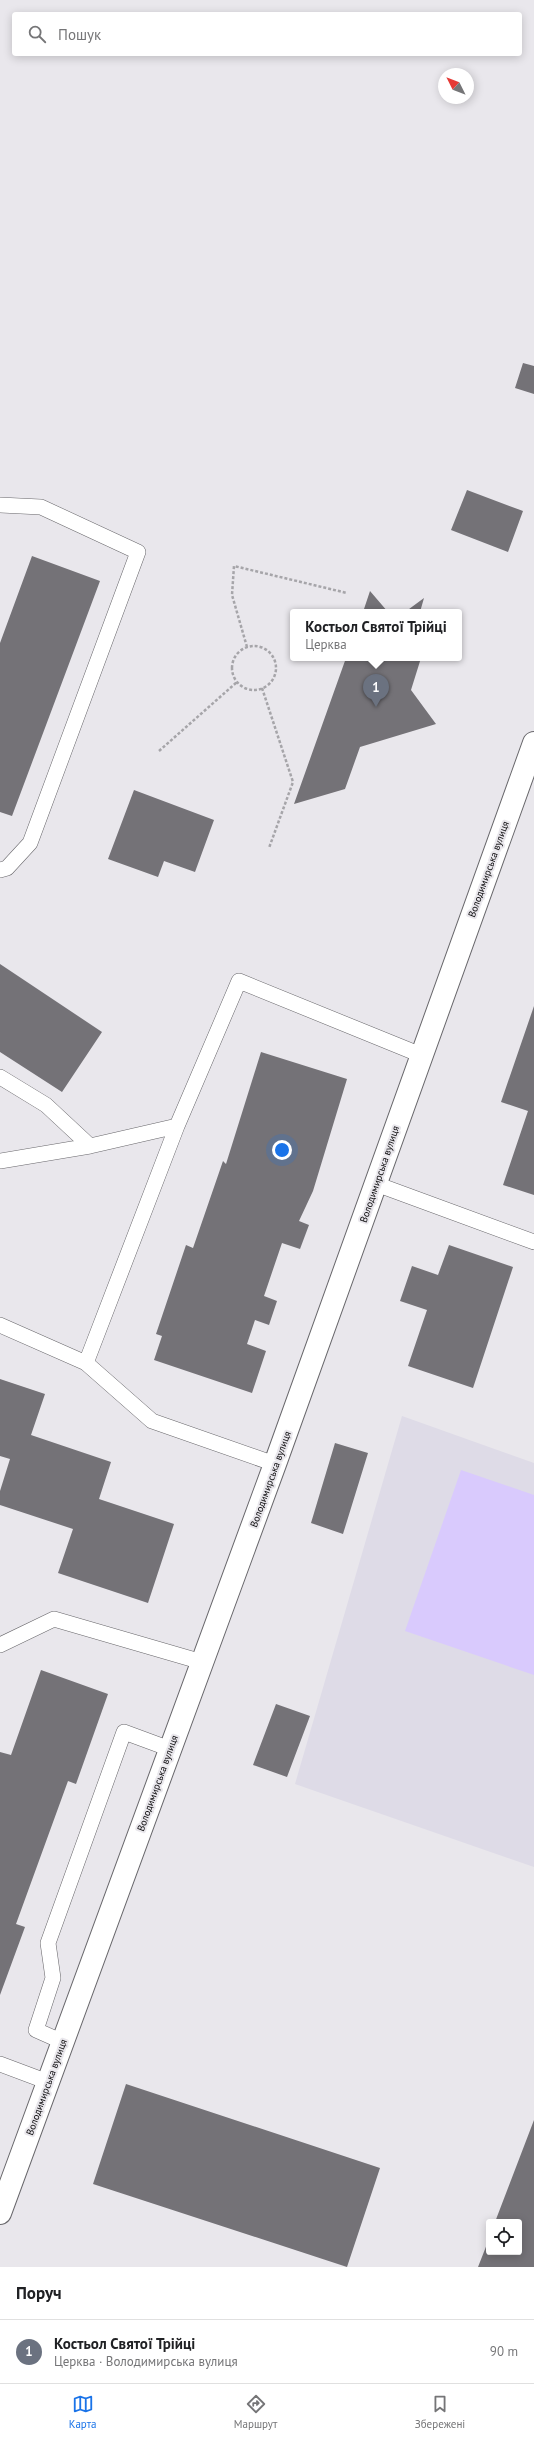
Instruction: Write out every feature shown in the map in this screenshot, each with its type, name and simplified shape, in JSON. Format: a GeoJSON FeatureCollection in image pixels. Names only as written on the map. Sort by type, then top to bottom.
{"type":"FeatureCollection","features":[{"type":"Feature","properties":{"kind":"street","name":"Володимирська вулиця"},"geometry":{"type":"LineString","coordinates":[[0,2213],[276,1464],[421,1055],[534,743]]}},
{"type":"Feature","properties":{"kind":"lane"},"geometry":{"type":"LineString","coordinates":[[0,505],[41,507],[138,552],[30,843],[7,868],[0,870]]}},
{"type":"Feature","properties":{"kind":"lane"},"geometry":{"type":"LineString","coordinates":[[86,1363],[177,1126],[239,981],[421,1055]]}},
{"type":"Feature","properties":{"kind":"lane"},"geometry":{"type":"LineString","coordinates":[[0,1077],[46,1105],[90,1146]]}},
{"type":"Feature","properties":{"kind":"lane"},"geometry":{"type":"LineString","coordinates":[[0,1161],[90,1146],[177,1126]]}},
{"type":"Feature","properties":{"kind":"lane"},"geometry":{"type":"LineString","coordinates":[[376,1184],[534,1242]]}},
{"type":"Feature","properties":{"kind":"lane"},"geometry":{"type":"LineString","coordinates":[[0,1325],[86,1363],[152,1421],[276,1464]]}},
{"type":"Feature","properties":{"kind":"lane"},"geometry":{"type":"LineString","coordinates":[[0,1645],[54,1619],[202,1662]]}},
{"type":"Feature","properties":{"kind":"lane"},"geometry":{"type":"LineString","coordinates":[[63,2042],[36,2030],[53,1978],[48,1943],[124,1732],[170,1749]]}},
{"type":"Feature","properties":{"kind":"lane"},"geometry":{"type":"LineString","coordinates":[[0,2064],[48,2082]]}},
{"type":"Feature","properties":{"kind":"path"},"geometry":{"type":"LineString","coordinates":[[247,647],[232,595],[234,566],[347,593]]}},
{"type":"Feature","properties":{"kind":"path"},"geometry":{"type":"LineString","coordinates":[[247,647],[262,647],[270,652],[274,658],[275,674],[273,680],[262,688],[250,690],[237,682],[232,670],[233,659],[237,652],[247,647]]}},
{"type":"Feature","properties":{"kind":"path"},"geometry":{"type":"LineString","coordinates":[[159,751],[237,682]]}},
{"type":"Feature","properties":{"kind":"path"},"geometry":{"type":"LineString","coordinates":[[262,688],[293,782],[269,848]]}},
{"type":"Feature","properties":{"kind":"shaded area"},"geometry":{"type":"Polygon","coordinates":[[[402,1416],[534,1463],[534,1867],[295,1784],[402,1416]]]}},
{"type":"Feature","properties":{"kind":"shaded area"},"geometry":{"type":"Polygon","coordinates":[[[461,1470],[534,1495],[534,1675],[405,1631],[461,1470]]]}},
{"type":"Feature","properties":{"kind":"building"},"geometry":{"type":"Polygon","coordinates":[[[523,363],[534,366],[534,394],[515,388],[523,363]]]}},
{"type":"Feature","properties":{"kind":"building"},"geometry":{"type":"Polygon","coordinates":[[[467,490],[523,511],[508,552],[451,530],[467,490]]]}},
{"type":"Feature","properties":{"kind":"building"},"geometry":{"type":"Polygon","coordinates":[[[32,556],[100,581],[12,816],[0,812],[0,643],[32,556]]]}},
{"type":"Feature","properties":{"kind":"building"},"geometry":{"type":"Polygon","coordinates":[[[370,591],[385,609],[364,609],[370,591]]]}},
{"type":"Feature","properties":{"kind":"building"},"geometry":{"type":"Polygon","coordinates":[[[424,598],[421,609],[409,609],[424,598]]]}},
{"type":"Feature","properties":{"kind":"building"},"geometry":{"type":"Polygon","coordinates":[[[345,661],[420,661],[411,690],[436,724],[360,747],[345,789],[294,804],[345,661]]]}},
{"type":"Feature","properties":{"kind":"building"},"geometry":{"type":"Polygon","coordinates":[[[134,790],[214,820],[195,872],[164,861],[158,877],[108,859],[134,790]]]}},
{"type":"Feature","properties":{"kind":"building"},"geometry":{"type":"Polygon","coordinates":[[[0,964],[102,1032],[62,1092],[0,1052],[0,964]]]}},
{"type":"Feature","properties":{"kind":"building"},"geometry":{"type":"Polygon","coordinates":[[[534,1006],[534,1195],[503,1185],[528,1111],[501,1102],[534,1006]]]}},
{"type":"Feature","properties":{"kind":"building"},"geometry":{"type":"Polygon","coordinates":[[[261,1052],[347,1079],[313,1191],[299,1221],[309,1225],[300,1249],[282,1243],[264,1296],[277,1301],[269,1325],[255,1320],[247,1344],[266,1351],[252,1393],[154,1360],[162,1336],[156,1334],[186,1245],[193,1248],[223,1161],[226,1164],[261,1052]]]}},
{"type":"Feature","properties":{"kind":"building"},"geometry":{"type":"Polygon","coordinates":[[[449,1245],[513,1267],[473,1388],[408,1366],[427,1310],[400,1301],[412,1266],[438,1275],[449,1245]]]}},
{"type":"Feature","properties":{"kind":"building"},"geometry":{"type":"Polygon","coordinates":[[[0,1379],[45,1394],[31,1435],[111,1462],[99,1499],[174,1524],[148,1603],[58,1573],[73,1529],[0,1505],[0,1491],[10,1459],[0,1456],[0,1379]]]}},
{"type":"Feature","properties":{"kind":"building"},"geometry":{"type":"Polygon","coordinates":[[[335,1443],[368,1453],[343,1534],[311,1523],[335,1443]]]}},
{"type":"Feature","properties":{"kind":"building"},"geometry":{"type":"Polygon","coordinates":[[[41,1670],[108,1694],[76,1784],[68,1781],[16,1924],[25,1927],[0,1995],[0,1752],[11,1755],[41,1670]]]}},
{"type":"Feature","properties":{"kind":"building"},"geometry":{"type":"Polygon","coordinates":[[[276,1704],[310,1716],[287,1777],[253,1765],[276,1704]]]}},
{"type":"Feature","properties":{"kind":"building"},"geometry":{"type":"Polygon","coordinates":[[[126,2084],[380,2168],[347,2267],[93,2184],[126,2084]]]}},
{"type":"Feature","properties":{"kind":"building"},"geometry":{"type":"Polygon","coordinates":[[[534,2120],[534,2267],[478,2267],[486,2247],[486,2255],[522,2255],[522,2219],[496,2219],[534,2120]]]}},
{"type":"Feature","properties":{"kind":"place","name":"Костьол Святої Трійці"},"geometry":{"type":"Point","coordinates":[376,707]}}]}
